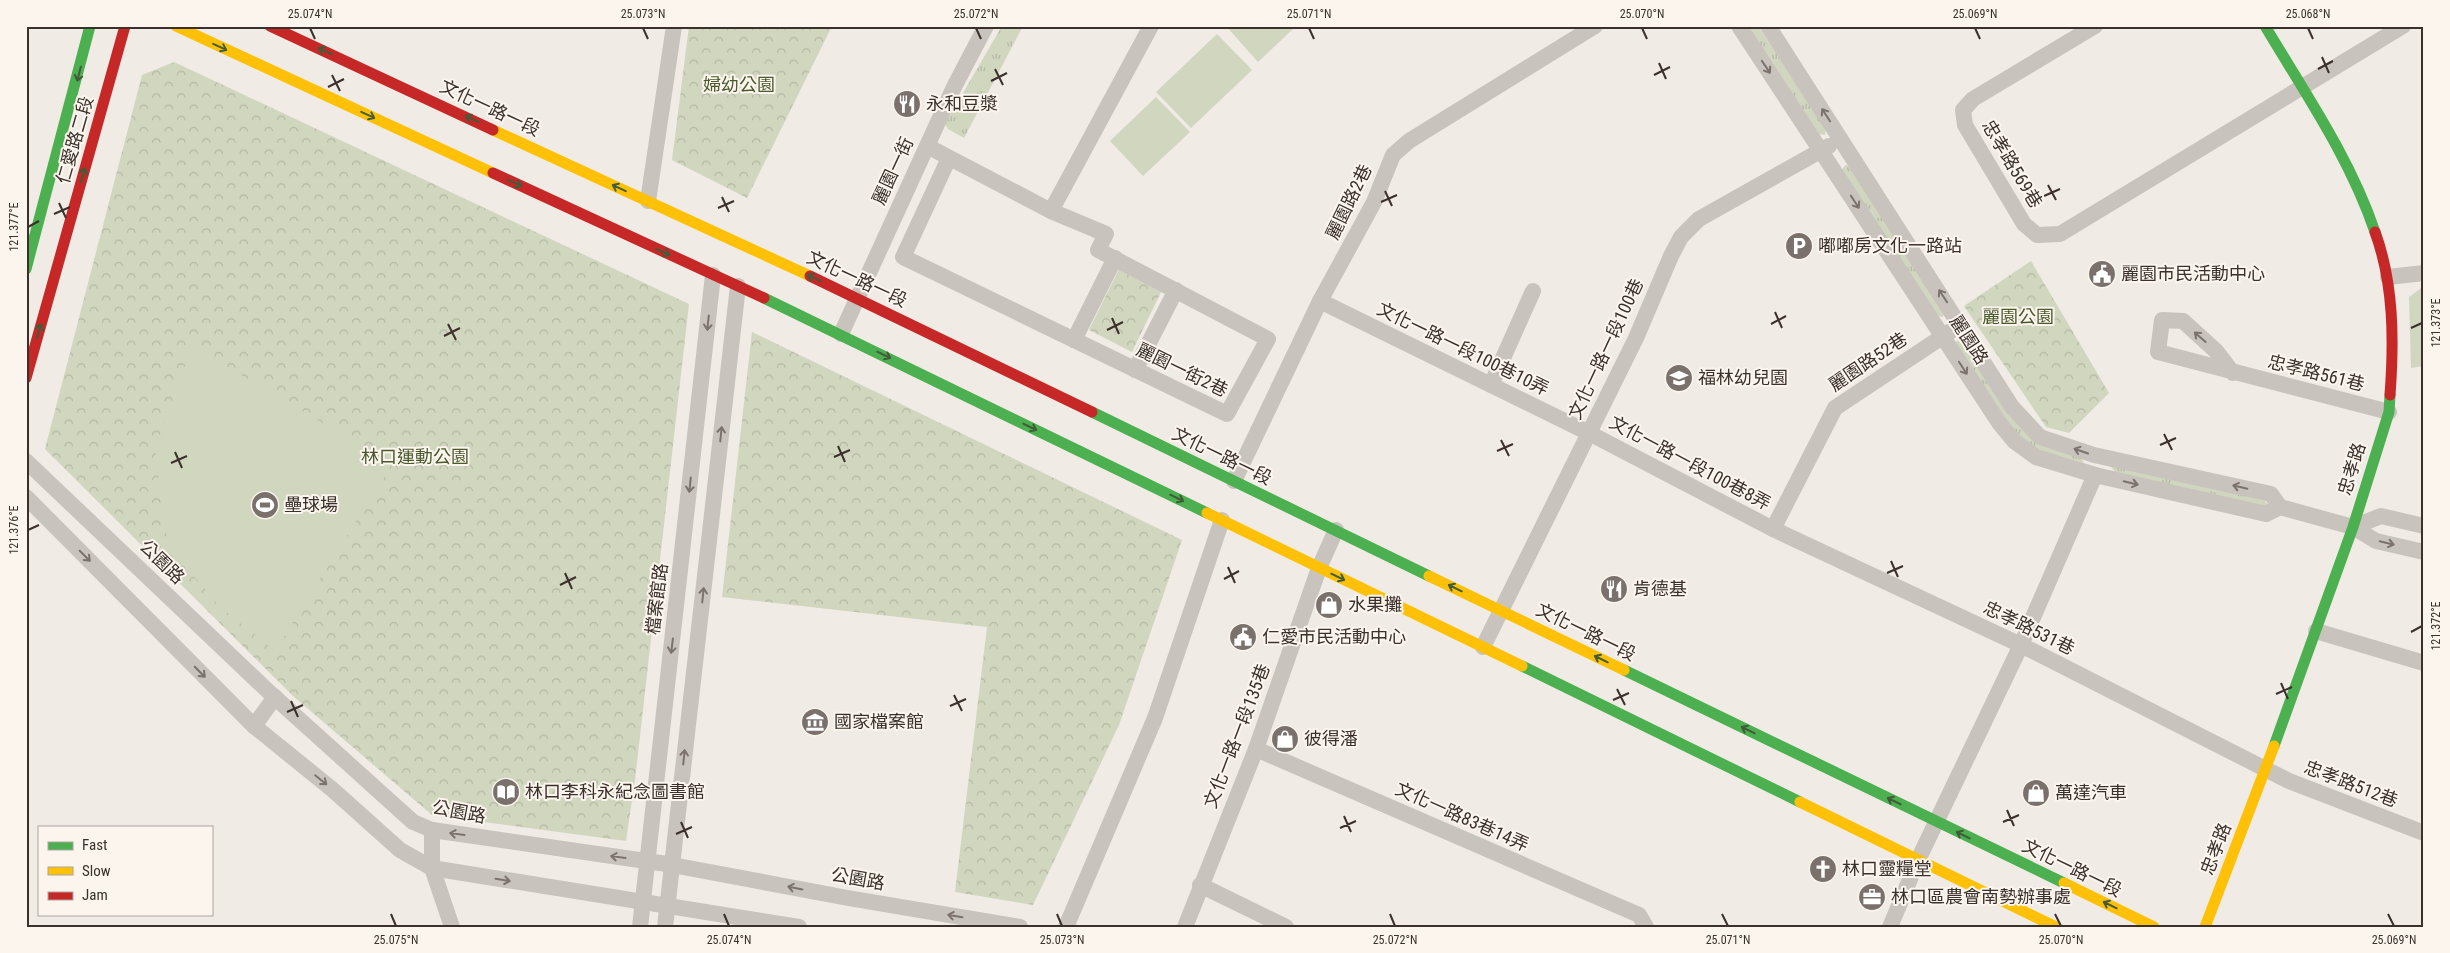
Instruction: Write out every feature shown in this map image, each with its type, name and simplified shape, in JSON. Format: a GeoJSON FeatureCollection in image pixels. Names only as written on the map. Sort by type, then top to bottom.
{"type":"FeatureCollection","features":[{"type":"Feature","properties":{"kind":"main road","name":"仁愛路二段"},"geometry":{"type":"LineString","coordinates":[[26,269],[90,26]]}},
{"type":"Feature","properties":{"kind":"main road","name":"仁愛路二段"},"geometry":{"type":"LineString","coordinates":[[26,378],[125,26]]}},
{"type":"Feature","properties":{"kind":"main road"},"geometry":{"type":"LineString","coordinates":[[176,26],[841,334],[2056,927]]}},
{"type":"Feature","properties":{"kind":"main road","name":"文化一路一段"},"geometry":{"type":"LineString","coordinates":[[270,26],[858,299],[2154,927]]}},
{"type":"Feature","properties":{"kind":"main road","name":"忠孝路"},"geometry":{"type":"LineString","coordinates":[[2205,927],[2266,768],[2353,527],[2388,412],[2393,356],[2388,277],[2379,242],[2364,199],[2340,150],[2300,87],[2265,26]]}},
{"type":"Feature","properties":{"kind":"street"},"geometry":{"type":"LineString","coordinates":[[648,201],[674,26]]}},
{"type":"Feature","properties":{"kind":"street","name":"麗園一街"},"geometry":{"type":"LineString","coordinates":[[841,334],[926,146],[986,26]]}},
{"type":"Feature","properties":{"kind":"street"},"geometry":{"type":"LineString","coordinates":[[1051,211],[1151,26]]}},
{"type":"Feature","properties":{"kind":"street","name":"麗園路2巷"},"geometry":{"type":"LineString","coordinates":[[1234,481],[1320,301],[1374,202],[1392,155],[1409,141],[1595,26]]}},
{"type":"Feature","properties":{"kind":"street","name":"麗園路"},"geometry":{"type":"LineString","coordinates":[[1739,26],[2000,424],[2014,441],[2036,457],[2095,475],[2266,514],[2280,508],[2353,527],[2376,541],[2424,552]]}},
{"type":"Feature","properties":{"kind":"street","name":"麗園路"},"geometry":{"type":"LineString","coordinates":[[1768,26],[1961,324],[2012,407],[2040,437],[2094,455],[2271,494],[2280,508]]}},
{"type":"Feature","properties":{"kind":"street","name":"忠孝路569巷"},"geometry":{"type":"LineString","coordinates":[[2094,26],[1973,99],[1963,110],[1965,125],[2024,224],[2038,235],[2060,234],[2402,26]]}},
{"type":"Feature","properties":{"kind":"street","name":"文化一路一段100巷"},"geometry":{"type":"LineString","coordinates":[[1483,648],[1503,611],[1588,433],[1636,338],[1681,237],[1699,219],[1842,139]]}},
{"type":"Feature","properties":{"kind":"street","name":"麗園一街2巷"},"geometry":{"type":"LineString","coordinates":[[926,146],[950,158],[1051,211],[1106,234],[1098,250],[1268,339],[1227,414],[903,257],[950,158]]}},
{"type":"Feature","properties":{"kind":"street"},"geometry":{"type":"LineString","coordinates":[[1074,340],[1115,258]]}},
{"type":"Feature","properties":{"kind":"street"},"geometry":{"type":"LineString","coordinates":[[2388,277],[2424,274]]}},
{"type":"Feature","properties":{"kind":"street","name":"檔案館路"},"geometry":{"type":"LineString","coordinates":[[640,927],[713,275]]}},
{"type":"Feature","properties":{"kind":"street"},"geometry":{"type":"LineString","coordinates":[[665,927],[738,286]]}},
{"type":"Feature","properties":{"kind":"street"},"geometry":{"type":"LineString","coordinates":[[1135,370],[1176,290]]}},
{"type":"Feature","properties":{"kind":"street"},"geometry":{"type":"LineString","coordinates":[[1491,385],[1533,291]]}},
{"type":"Feature","properties":{"kind":"street","name":"文化一路一段100巷10弄"},"geometry":{"type":"LineString","coordinates":[[1320,301],[1588,433]]}},
{"type":"Feature","properties":{"kind":"street","name":"麗園路52巷"},"geometry":{"type":"LineString","coordinates":[[1772,529],[1835,408],[1961,324]]}},
{"type":"Feature","properties":{"kind":"street","name":"忠孝路561巷"},"geometry":{"type":"LineString","coordinates":[[2233,372],[2388,412]]}},
{"type":"Feature","properties":{"kind":"street","name":"文化一路一段100巷8弄"},"geometry":{"type":"LineString","coordinates":[[1588,433],[1772,529]]}},
{"type":"Feature","properties":{"kind":"street","name":"公園路"},"geometry":{"type":"LineString","coordinates":[[26,460],[275,697],[413,822],[432,830],[672,865],[848,898],[1020,927]]}},
{"type":"Feature","properties":{"kind":"street"},"geometry":{"type":"LineString","coordinates":[[1890,927],[1918,860],[1938,822],[2021,646],[2095,475]]}},
{"type":"Feature","properties":{"kind":"street"},"geometry":{"type":"LineString","coordinates":[[26,497],[254,726],[333,790],[400,850],[432,868],[799,927]]}},
{"type":"Feature","properties":{"kind":"street"},"geometry":{"type":"LineString","coordinates":[[2353,527],[2381,516],[2424,526]]}},
{"type":"Feature","properties":{"kind":"street"},"geometry":{"type":"LineString","coordinates":[[66,538],[85,517]]}},
{"type":"Feature","properties":{"kind":"street"},"geometry":{"type":"LineString","coordinates":[[1066,927],[1155,718],[1222,520]]}},
{"type":"Feature","properties":{"kind":"street","name":"忠孝路531巷"},"geometry":{"type":"LineString","coordinates":[[1772,529],[2021,646],[2266,768]]}},
{"type":"Feature","properties":{"kind":"street","name":"文化一路一段135巷"},"geometry":{"type":"LineString","coordinates":[[1185,927],[1200,885],[1256,749],[1319,568],[1336,530]]}},
{"type":"Feature","properties":{"kind":"street"},"geometry":{"type":"LineString","coordinates":[[2316,631],[2424,663]]}},
{"type":"Feature","properties":{"kind":"street"},"geometry":{"type":"LineString","coordinates":[[254,726],[275,697]]}},
{"type":"Feature","properties":{"kind":"street","name":"文化一路83巷14弄"},"geometry":{"type":"LineString","coordinates":[[1256,749],[1638,916],[1646,927]]}},
{"type":"Feature","properties":{"kind":"street","name":"忠孝路512巷"},"geometry":{"type":"LineString","coordinates":[[2266,768],[2289,781],[2424,833]]}},
{"type":"Feature","properties":{"kind":"street"},"geometry":{"type":"LineString","coordinates":[[432,830],[432,868],[452,927]]}},
{"type":"Feature","properties":{"kind":"street"},"geometry":{"type":"LineString","coordinates":[[1200,885],[1286,927]]}},
{"type":"Feature","properties":{"kind":"green space","name":"婦幼公園"},"geometry":{"type":"Polygon","coordinates":[[[689,26],[832,26],[747,198],[672,160],[689,26]]]}},
{"type":"Feature","properties":{"kind":"green space"},"geometry":{"type":"Polygon","coordinates":[[[1002,26],[1023,26],[964,138],[948,129],[945,124],[1002,26]]]}},
{"type":"Feature","properties":{"kind":"green space"},"geometry":{"type":"Polygon","coordinates":[[[1226,26],[1296,26],[1258,62],[1226,26]]]}},
{"type":"Feature","properties":{"kind":"green space"},"geometry":{"type":"Polygon","coordinates":[[[1747,26],[1758,26],[1826,128],[1825,135],[1819,134],[1747,26]]]}},
{"type":"Feature","properties":{"kind":"green space"},"geometry":{"type":"Polygon","coordinates":[[[1217,34],[1252,70],[1191,128],[1156,92],[1217,34]]]}},
{"type":"Feature","properties":{"kind":"green space","name":"林口運動公園"},"geometry":{"type":"Polygon","coordinates":[[[174,62],[689,304],[635,780],[626,841],[432,815],[293,696],[45,449],[142,75],[174,62]]]}},
{"type":"Feature","properties":{"kind":"green space"},"geometry":{"type":"Polygon","coordinates":[[[1156,97],[1190,132],[1143,176],[1110,141],[1156,97]]]}},
{"type":"Feature","properties":{"kind":"green space"},"geometry":{"type":"Polygon","coordinates":[[[1845,165],[1850,166],[1943,309],[1943,317],[1936,315],[1842,170],[1845,165]]]}},
{"type":"Feature","properties":{"kind":"green space","name":"麗園公園"},"geometry":{"type":"Polygon","coordinates":[[[2031,261],[2109,393],[2069,433],[2046,427],[1964,306],[2031,261]]]}},
{"type":"Feature","properties":{"kind":"green space"},"geometry":{"type":"Polygon","coordinates":[[[1119,269],[1162,290],[1132,352],[1089,330],[1119,269]]]}},
{"type":"Feature","properties":{"kind":"green space"},"geometry":{"type":"Polygon","coordinates":[[[2424,286],[2424,366],[2411,368],[2409,297],[2424,286]]]}},
{"type":"Feature","properties":{"kind":"green space"},"geometry":{"type":"Polygon","coordinates":[[[752,332],[1182,540],[1119,725],[1033,905],[955,892],[987,627],[722,597],[752,332]]]}},
{"type":"Feature","properties":{"kind":"green space"},"geometry":{"type":"Polygon","coordinates":[[[1961,337],[2020,424],[2081,458],[2084,463],[2036,449],[2017,436],[1955,343],[1961,337]]]}},
{"type":"Feature","properties":{"kind":"green space","name":"壘球場"},"geometry":{"type":"Polygon","coordinates":[[[192,346],[392,464],[275,651],[220,607],[168,546],[155,449],[192,346]]]}},
{"type":"Feature","properties":{"kind":"green space"},"geometry":{"type":"Polygon","coordinates":[[[2117,464],[2265,501],[2268,505],[2263,507],[2115,472],[2111,467],[2117,464]]]}},
{"type":"Feature","properties":{"kind":"traffic: fast"},"geometry":{"type":"LineString","coordinates":[[26,269],[90,26]]}},
{"type":"Feature","properties":{"kind":"traffic: fast"},"geometry":{"type":"LineString","coordinates":[[2265,26],[2340,152],[2365,205],[2375,232]]}},
{"type":"Feature","properties":{"kind":"traffic: fast"},"geometry":{"type":"LineString","coordinates":[[764,298],[1207,513]]}},
{"type":"Feature","properties":{"kind":"traffic: fast"},"geometry":{"type":"LineString","coordinates":[[2274,746],[2353,527],[2389,412],[2390,395]]}},
{"type":"Feature","properties":{"kind":"traffic: fast"},"geometry":{"type":"LineString","coordinates":[[1092,412],[1429,576]]}},
{"type":"Feature","properties":{"kind":"traffic: fast"},"geometry":{"type":"LineString","coordinates":[[1522,666],[1800,802]]}},
{"type":"Feature","properties":{"kind":"traffic: fast"},"geometry":{"type":"LineString","coordinates":[[1624,670],[2064,883]]}},
{"type":"Feature","properties":{"kind":"traffic: slow"},"geometry":{"type":"LineString","coordinates":[[176,26],[493,173]]}},
{"type":"Feature","properties":{"kind":"traffic: slow"},"geometry":{"type":"LineString","coordinates":[[493,130],[810,276]]}},
{"type":"Feature","properties":{"kind":"traffic: slow"},"geometry":{"type":"LineString","coordinates":[[1207,513],[1522,666]]}},
{"type":"Feature","properties":{"kind":"traffic: slow"},"geometry":{"type":"LineString","coordinates":[[1429,576],[1624,670]]}},
{"type":"Feature","properties":{"kind":"traffic: slow"},"geometry":{"type":"LineString","coordinates":[[2205,927],[2274,746]]}},
{"type":"Feature","properties":{"kind":"traffic: slow"},"geometry":{"type":"LineString","coordinates":[[1800,802],[2056,927]]}},
{"type":"Feature","properties":{"kind":"traffic: slow"},"geometry":{"type":"LineString","coordinates":[[2064,883],[2154,927]]}},
{"type":"Feature","properties":{"kind":"traffic: jam"},"geometry":{"type":"LineString","coordinates":[[26,378],[125,26]]}},
{"type":"Feature","properties":{"kind":"traffic: jam"},"geometry":{"type":"LineString","coordinates":[[270,26],[493,130]]}},
{"type":"Feature","properties":{"kind":"traffic: jam"},"geometry":{"type":"LineString","coordinates":[[493,173],[764,298]]}},
{"type":"Feature","properties":{"kind":"traffic: jam"},"geometry":{"type":"LineString","coordinates":[[2375,232],[2386,272],[2391,313],[2390,395]]}},
{"type":"Feature","properties":{"kind":"traffic: jam"},"geometry":{"type":"LineString","coordinates":[[810,276],[1092,412]]}},
{"type":"Feature","properties":{"kind":"place","name":"永和豆漿"},"geometry":{"type":"Point","coordinates":[907,104]}},
{"type":"Feature","properties":{"kind":"place","name":"嘟嘟房文化一路站"},"geometry":{"type":"Point","coordinates":[1799,246]}},
{"type":"Feature","properties":{"kind":"place","name":"麗園市民活動中心"},"geometry":{"type":"Point","coordinates":[2102,274]}},
{"type":"Feature","properties":{"kind":"place","name":"福林幼兒園"},"geometry":{"type":"Point","coordinates":[1679,378]}},
{"type":"Feature","properties":{"kind":"place","name":"壘球場"},"geometry":{"type":"Point","coordinates":[265,505]}},
{"type":"Feature","properties":{"kind":"place","name":"肯德基"},"geometry":{"type":"Point","coordinates":[1614,589]}},
{"type":"Feature","properties":{"kind":"place","name":"水果攤"},"geometry":{"type":"Point","coordinates":[1329,605]}},
{"type":"Feature","properties":{"kind":"place","name":"仁愛市民活動中心"},"geometry":{"type":"Point","coordinates":[1243,637]}},
{"type":"Feature","properties":{"kind":"place","name":"國家檔案館"},"geometry":{"type":"Point","coordinates":[815,722]}},
{"type":"Feature","properties":{"kind":"place","name":"彼得潘"},"geometry":{"type":"Point","coordinates":[1285,739]}},
{"type":"Feature","properties":{"kind":"place","name":"林口李科永紀念圖書館"},"geometry":{"type":"Point","coordinates":[506,792]}},
{"type":"Feature","properties":{"kind":"place","name":"萬達汽車"},"geometry":{"type":"Point","coordinates":[2036,793]}},
{"type":"Feature","properties":{"kind":"place","name":"林口靈糧堂"},"geometry":{"type":"Point","coordinates":[1823,869]}},
{"type":"Feature","properties":{"kind":"place","name":"林口區農會南勢辦事處"},"geometry":{"type":"Point","coordinates":[1872,897]}}]}
